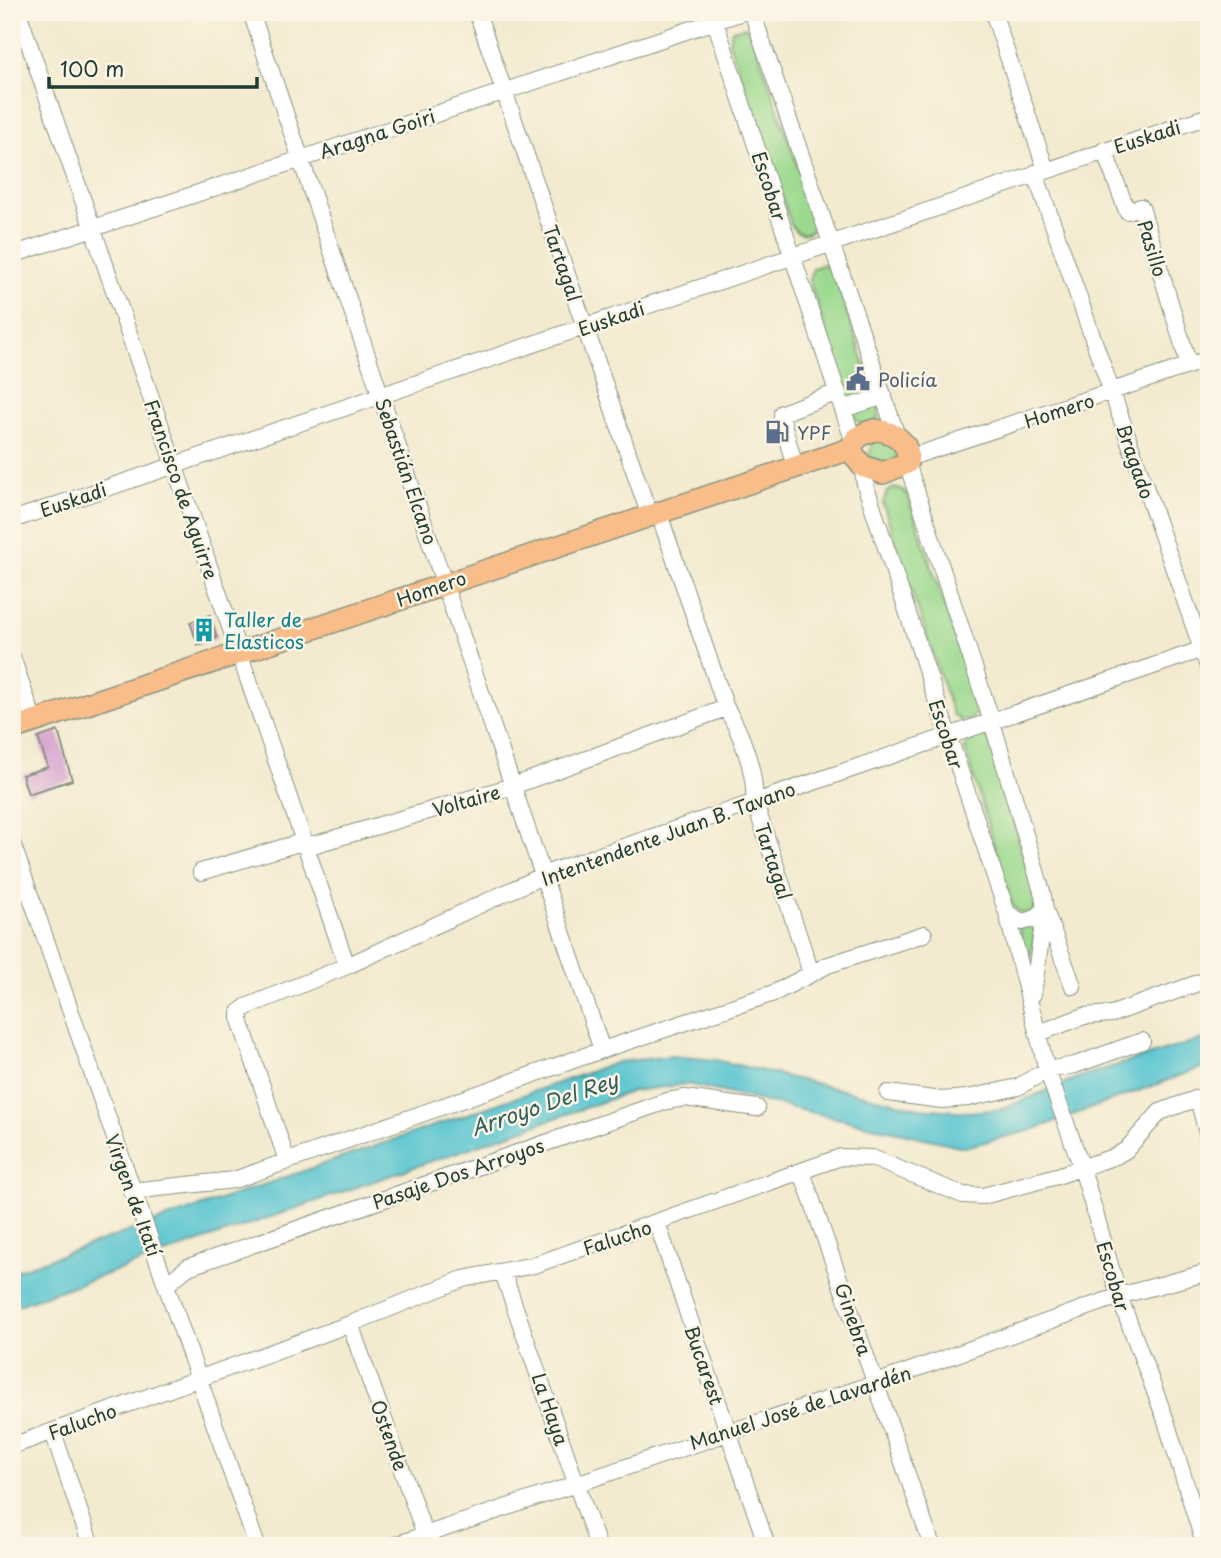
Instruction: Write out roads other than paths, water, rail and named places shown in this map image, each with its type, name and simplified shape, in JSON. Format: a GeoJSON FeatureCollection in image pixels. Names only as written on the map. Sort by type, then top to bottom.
{"type":"FeatureCollection","features":[{"type":"Feature","properties":{"kind":"main road","name":"Homero"},"geometry":{"type":"LineString","coordinates":[[12,729],[653,512],[795,467],[855,452],[864,432],[876,430],[897,436]]}},
{"type":"Feature","properties":{"kind":"main road"},"geometry":{"type":"LineString","coordinates":[[855,452],[883,473],[907,461],[897,436]]}},
{"type":"Feature","properties":{"kind":"street","name":"Francisco de Aguirre"},"geometry":{"type":"LineString","coordinates":[[18,12],[347,966]]}},
{"type":"Feature","properties":{"kind":"street","name":"Sebastián Elcano"},"geometry":{"type":"LineString","coordinates":[[251,12],[602,1050]]}},
{"type":"Feature","properties":{"kind":"street","name":"Tartagal"},"geometry":{"type":"LineString","coordinates":[[477,12],[585,327],[726,708],[733,719],[755,786],[754,800],[811,973]]}},
{"type":"Feature","properties":{"kind":"street","name":"Aragna Goiri"},"geometry":{"type":"LineString","coordinates":[[12,256],[299,158],[504,92],[714,17],[743,12]]}},
{"type":"Feature","properties":{"kind":"street","name":"Escobar"},"geometry":{"type":"LineString","coordinates":[[752,12],[897,436]]}},
{"type":"Feature","properties":{"kind":"street","name":"Bragado"},"geometry":{"type":"LineString","coordinates":[[993,12],[1040,172],[1112,392],[1205,648],[1209,669]]}},
{"type":"Feature","properties":{"kind":"street","name":"Escobar"},"geometry":{"type":"LineString","coordinates":[[714,17],[1007,913],[1049,1073],[1082,1168],[1119,1296],[1165,1418],[1205,1546]]}},
{"type":"Feature","properties":{"kind":"street","name":"Euskadi"},"geometry":{"type":"LineString","coordinates":[[12,520],[1209,116]]}},
{"type":"Feature","properties":{"kind":"street","name":"Pasillo"},"geometry":{"type":"LineString","coordinates":[[1104,150],[1127,211],[1141,207],[1189,365]]}},
{"type":"Feature","properties":{"kind":"street","name":"Homero"},"geometry":{"type":"LineString","coordinates":[[907,461],[1209,359]]}},
{"type":"Feature","properties":{"kind":"street"},"geometry":{"type":"LineString","coordinates":[[795,467],[782,413],[838,391]]}},
{"type":"Feature","properties":{"kind":"street"},"geometry":{"type":"LineString","coordinates":[[844,410],[884,396]]}},
{"type":"Feature","properties":{"kind":"street","name":"Escobar"},"geometry":{"type":"LineString","coordinates":[[907,461],[992,722],[1043,895],[1045,910],[1073,986]]}},
{"type":"Feature","properties":{"kind":"street","name":"Intentendente Juan B. Tavano"},"geometry":{"type":"LineString","coordinates":[[287,1161],[240,1012],[542,877],[754,800],[1205,648]]}},
{"type":"Feature","properties":{"kind":"street"},"geometry":{"type":"LineString","coordinates":[[12,657],[34,722]]}},
{"type":"Feature","properties":{"kind":"street","name":"Voltaire"},"geometry":{"type":"LineString","coordinates":[[201,872],[295,844],[316,844],[513,786],[726,708]]}},
{"type":"Feature","properties":{"kind":"street","name":"Virgen de Itatí"},"geometry":{"type":"LineString","coordinates":[[12,844],[134,1199],[201,1377],[257,1546]]}},
{"type":"Feature","properties":{"kind":"street","name":"Escobar"},"geometry":{"type":"LineString","coordinates":[[1032,1003],[1045,910]]}},
{"type":"Feature","properties":{"kind":"street"},"geometry":{"type":"LineString","coordinates":[[1007,913],[1022,922],[1034,919],[1045,910]]}},
{"type":"Feature","properties":{"kind":"street"},"geometry":{"type":"LineString","coordinates":[[134,1199],[222,1182],[287,1161],[602,1050],[774,993],[811,973],[924,934]]}},
{"type":"Feature","properties":{"kind":"street"},"geometry":{"type":"LineString","coordinates":[[1039,1033],[1084,1016],[1112,1014],[1209,979]]}},
{"type":"Feature","properties":{"kind":"street"},"geometry":{"type":"LineString","coordinates":[[888,1093],[942,1100],[968,1098],[1018,1087],[1049,1073],[1142,1041]]}},
{"type":"Feature","properties":{"kind":"street"},"geometry":{"type":"LineString","coordinates":[[1203,1096],[1209,1141]]}},
{"type":"Feature","properties":{"kind":"street","name":"Falucho"},"geometry":{"type":"LineString","coordinates":[[12,1446],[350,1324],[463,1279],[503,1273],[657,1223],[841,1157],[855,1155],[872,1158],[973,1197],[1082,1168],[1116,1156],[1126,1150],[1160,1112],[1203,1096]]}},
{"type":"Feature","properties":{"kind":"street","name":"Pasaje Dos Arroyos"},"geometry":{"type":"LineString","coordinates":[[165,1277],[667,1101],[685,1098],[757,1108]]}},
{"type":"Feature","properties":{"kind":"street","name":"Ginebra"},"geometry":{"type":"LineString","coordinates":[[802,1172],[932,1546]]}},
{"type":"Feature","properties":{"kind":"street","name":"Bucarest"},"geometry":{"type":"LineString","coordinates":[[657,1223],[767,1546]]}},
{"type":"Feature","properties":{"kind":"street","name":"Manuel José de Lavardén"},"geometry":{"type":"LineString","coordinates":[[392,1546],[427,1540],[576,1482],[876,1382],[1119,1296],[1209,1272]]}},
{"type":"Feature","properties":{"kind":"street","name":"La Haya"},"geometry":{"type":"LineString","coordinates":[[503,1273],[598,1546]]}},
{"type":"Feature","properties":{"kind":"street","name":"Ostende"},"geometry":{"type":"LineString","coordinates":[[350,1324],[427,1540]]}},
{"type":"Feature","properties":{"kind":"street"},"geometry":{"type":"LineString","coordinates":[[53,1432],[92,1546]]}},
{"type":"Feature","properties":{"kind":"water","name":"Arroyo Del Rey"},"geometry":{"type":"Polygon","coordinates":[[[1209,1037],[1209,1065],[1029,1131],[964,1147],[687,1084],[633,1091],[12,1307],[12,1272],[618,1062],[672,1056],[716,1060],[919,1108],[969,1112],[1002,1109],[1082,1076],[1209,1037]]]}},
{"type":"Feature","properties":{"kind":"place","name":"Policía"},"geometry":{"type":"Point","coordinates":[858,379]}},
{"type":"Feature","properties":{"kind":"place","name":"YPF"},"geometry":{"type":"Point","coordinates":[777,432]}},
{"type":"Feature","properties":{"kind":"place","name":"Taller de Elasticos"},"geometry":{"type":"Point","coordinates":[204,630]}}]}
